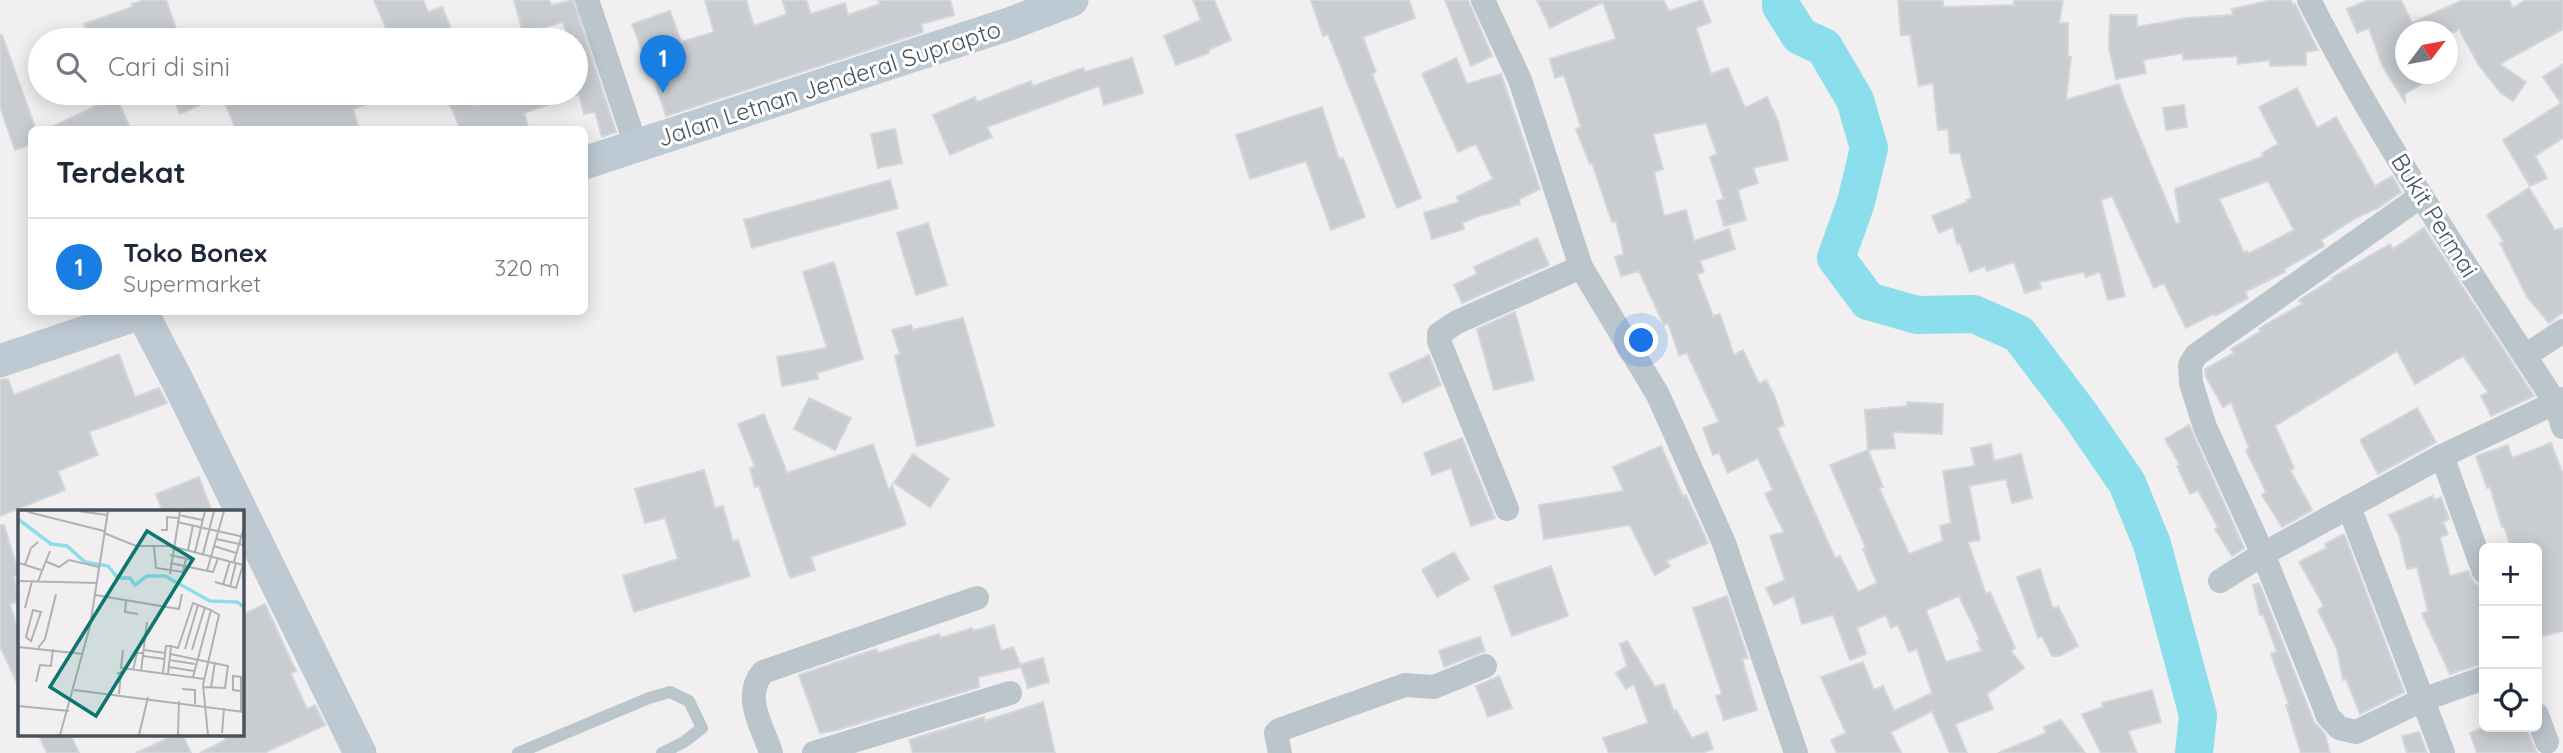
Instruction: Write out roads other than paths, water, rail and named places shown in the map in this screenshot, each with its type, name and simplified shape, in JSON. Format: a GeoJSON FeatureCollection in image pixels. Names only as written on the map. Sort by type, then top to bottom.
{"type":"FeatureCollection","features":[{"type":"Feature","properties":{"kind":"main road","name":"Jalan Letnan Jenderal Suprapto"},"geometry":{"type":"LineString","coordinates":[[588,162],[1009,24],[1072,0]]}},
{"type":"Feature","properties":{"kind":"main road"},"geometry":{"type":"LineString","coordinates":[[0,361],[134,315]]}},
{"type":"Feature","properties":{"kind":"main road"},"geometry":{"type":"LineString","coordinates":[[144,315],[241,510]]}},
{"type":"Feature","properties":{"kind":"main road"},"geometry":{"type":"LineString","coordinates":[[243,515],[360,753]]}},
{"type":"Feature","properties":{"kind":"street"},"geometry":{"type":"LineString","coordinates":[[587,0],[636,146]]}},
{"type":"Feature","properties":{"kind":"street"},"geometry":{"type":"LineString","coordinates":[[1483,0],[1520,80],[1581,267],[1657,395],[1724,543],[1796,753]]}},
{"type":"Feature","properties":{"kind":"street","name":"Bukit Permai"},"geometry":{"type":"LineString","coordinates":[[2309,0],[2335,52],[2421,196],[2525,356],[2559,400],[2563,428]]}},
{"type":"Feature","properties":{"kind":"street"},"geometry":{"type":"LineString","coordinates":[[2421,196],[2196,355],[2190,365],[2191,383],[2205,427],[2263,554],[2328,716],[2339,728],[2356,732],[2423,701],[2479,680]]}},
{"type":"Feature","properties":{"kind":"street"},"geometry":{"type":"LineString","coordinates":[[1507,509],[1459,394],[1438,334],[1581,267]]}},
{"type":"Feature","properties":{"kind":"street"},"geometry":{"type":"LineString","coordinates":[[2525,356],[2563,331]]}},
{"type":"Feature","properties":{"kind":"street"},"geometry":{"type":"LineString","coordinates":[[2220,581],[2263,554],[2442,456],[2559,400]]}},
{"type":"Feature","properties":{"kind":"street"},"geometry":{"type":"LineString","coordinates":[[2442,456],[2479,558]]}},
{"type":"Feature","properties":{"kind":"street"},"geometry":{"type":"LineString","coordinates":[[2349,507],[2443,753]]}},
{"type":"Feature","properties":{"kind":"street"},"geometry":{"type":"LineString","coordinates":[[771,753],[751,696],[754,682],[762,672],[977,598]]}},
{"type":"Feature","properties":{"kind":"street"},"geometry":{"type":"LineString","coordinates":[[1280,753],[1276,733],[1279,730],[1405,685],[1434,687],[1485,666]]}},
{"type":"Feature","properties":{"kind":"street"},"geometry":{"type":"LineString","coordinates":[[814,753],[1010,693]]}},
{"type":"Feature","properties":{"kind":"street"},"geometry":{"type":"LineString","coordinates":[[2542,728],[2547,742]]}},
{"type":"Feature","properties":{"kind":"lane"},"geometry":{"type":"LineString","coordinates":[[518,753],[649,698],[670,692],[689,701],[702,728],[684,742],[662,753]]}},
{"type":"Feature","properties":{"kind":"waterway"},"geometry":{"type":"LineString","coordinates":[[1781,0],[1781,6],[1800,36],[1824,47],[1855,100],[1869,148],[1856,202],[1836,258],[1868,301],[1917,315],[1974,314],[2019,334],[2079,413],[2127,483],[2152,544],[2198,715],[2194,753]]}},
{"type":"Feature","properties":{"kind":"place","name":"Toko Bonex"},"geometry":{"type":"Point","coordinates":[663,93]}}]}
